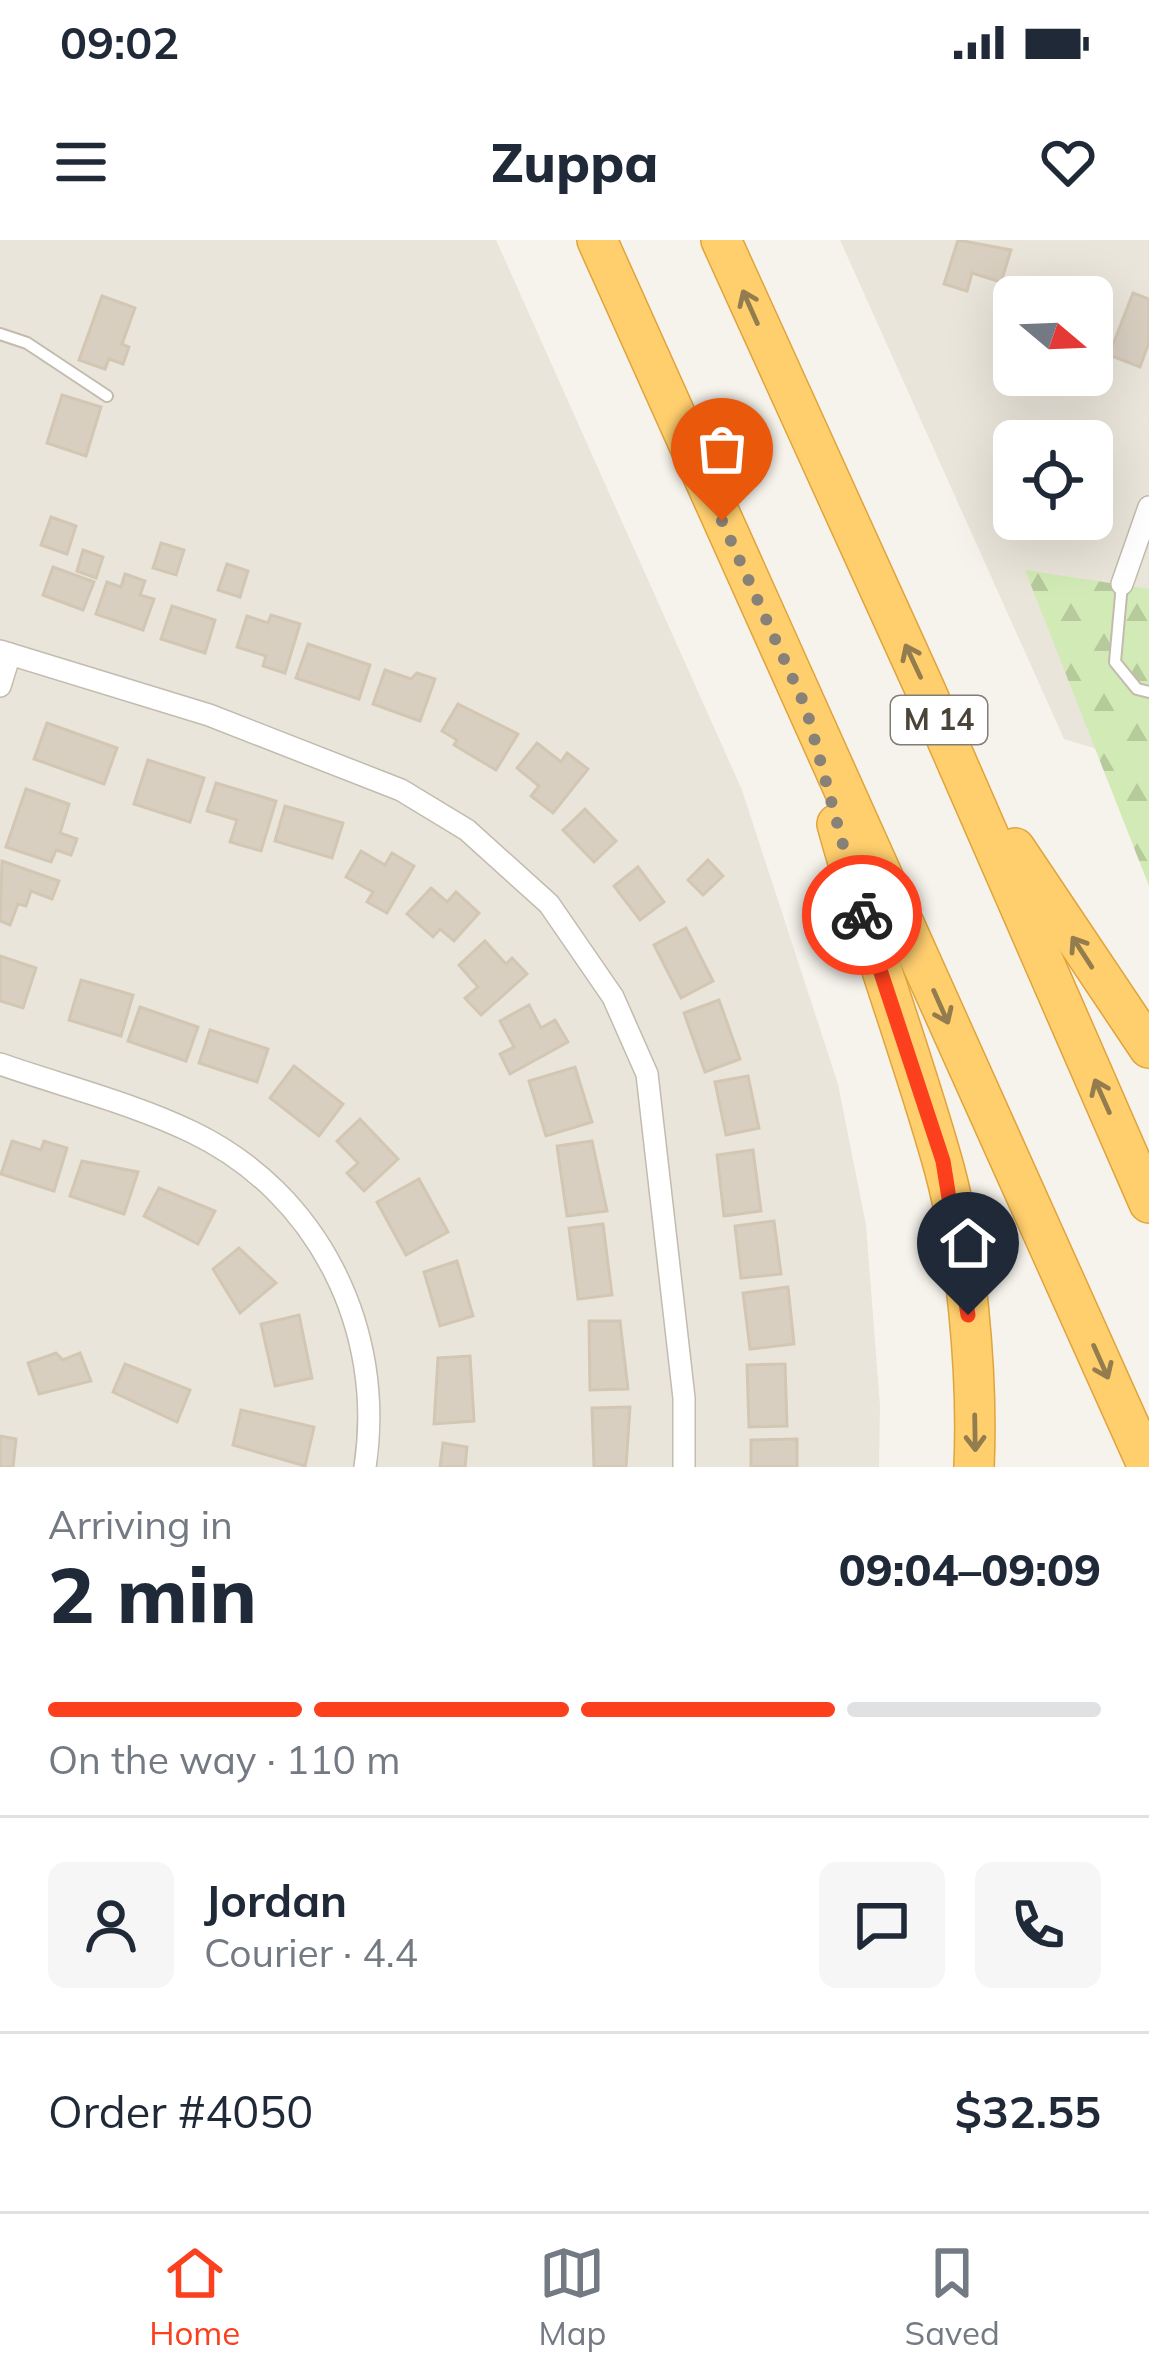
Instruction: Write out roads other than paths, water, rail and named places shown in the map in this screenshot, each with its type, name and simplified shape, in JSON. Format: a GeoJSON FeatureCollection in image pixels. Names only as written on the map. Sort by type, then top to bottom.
{"type":"FeatureCollection","features":[{"type":"Feature","properties":{"kind":"highway"},"geometry":{"type":"LineString","coordinates":[[597,240],[1148,1467]]}},
{"type":"Feature","properties":{"kind":"highway","name":"M 14"},"geometry":{"type":"LineString","coordinates":[[721,240],[950,746],[1149,1203]]}},
{"type":"Feature","properties":{"kind":"highway"},"geometry":{"type":"LineString","coordinates":[[806,708],[873,956],[943,1161],[968,1315],[974,1467]]}},
{"type":"Feature","properties":{"kind":"highway"},"geometry":{"type":"LineString","coordinates":[[950,746],[1088,963],[1149,1048]]}},
{"type":"Feature","properties":{"kind":"street"},"geometry":{"type":"LineString","coordinates":[[1122,584],[1144,542],[1149,507]]}},
{"type":"Feature","properties":{"kind":"street"},"geometry":{"type":"LineString","coordinates":[[0,686],[5,652],[208,715],[401,790],[467,830],[549,904],[613,997],[647,1074],[684,1398],[684,1467]]}},
{"type":"Feature","properties":{"kind":"street"},"geometry":{"type":"LineString","coordinates":[[0,1064],[192,1132],[253,1169],[301,1219],[344,1284],[369,1362],[365,1467]]}},
{"type":"Feature","properties":{"kind":"lane"},"geometry":{"type":"LineString","coordinates":[[0,334],[27,343],[107,396]]}},
{"type":"Feature","properties":{"kind":"lane"},"geometry":{"type":"LineString","coordinates":[[1122,584],[1115,662],[1137,689],[1149,692]]}}]}
